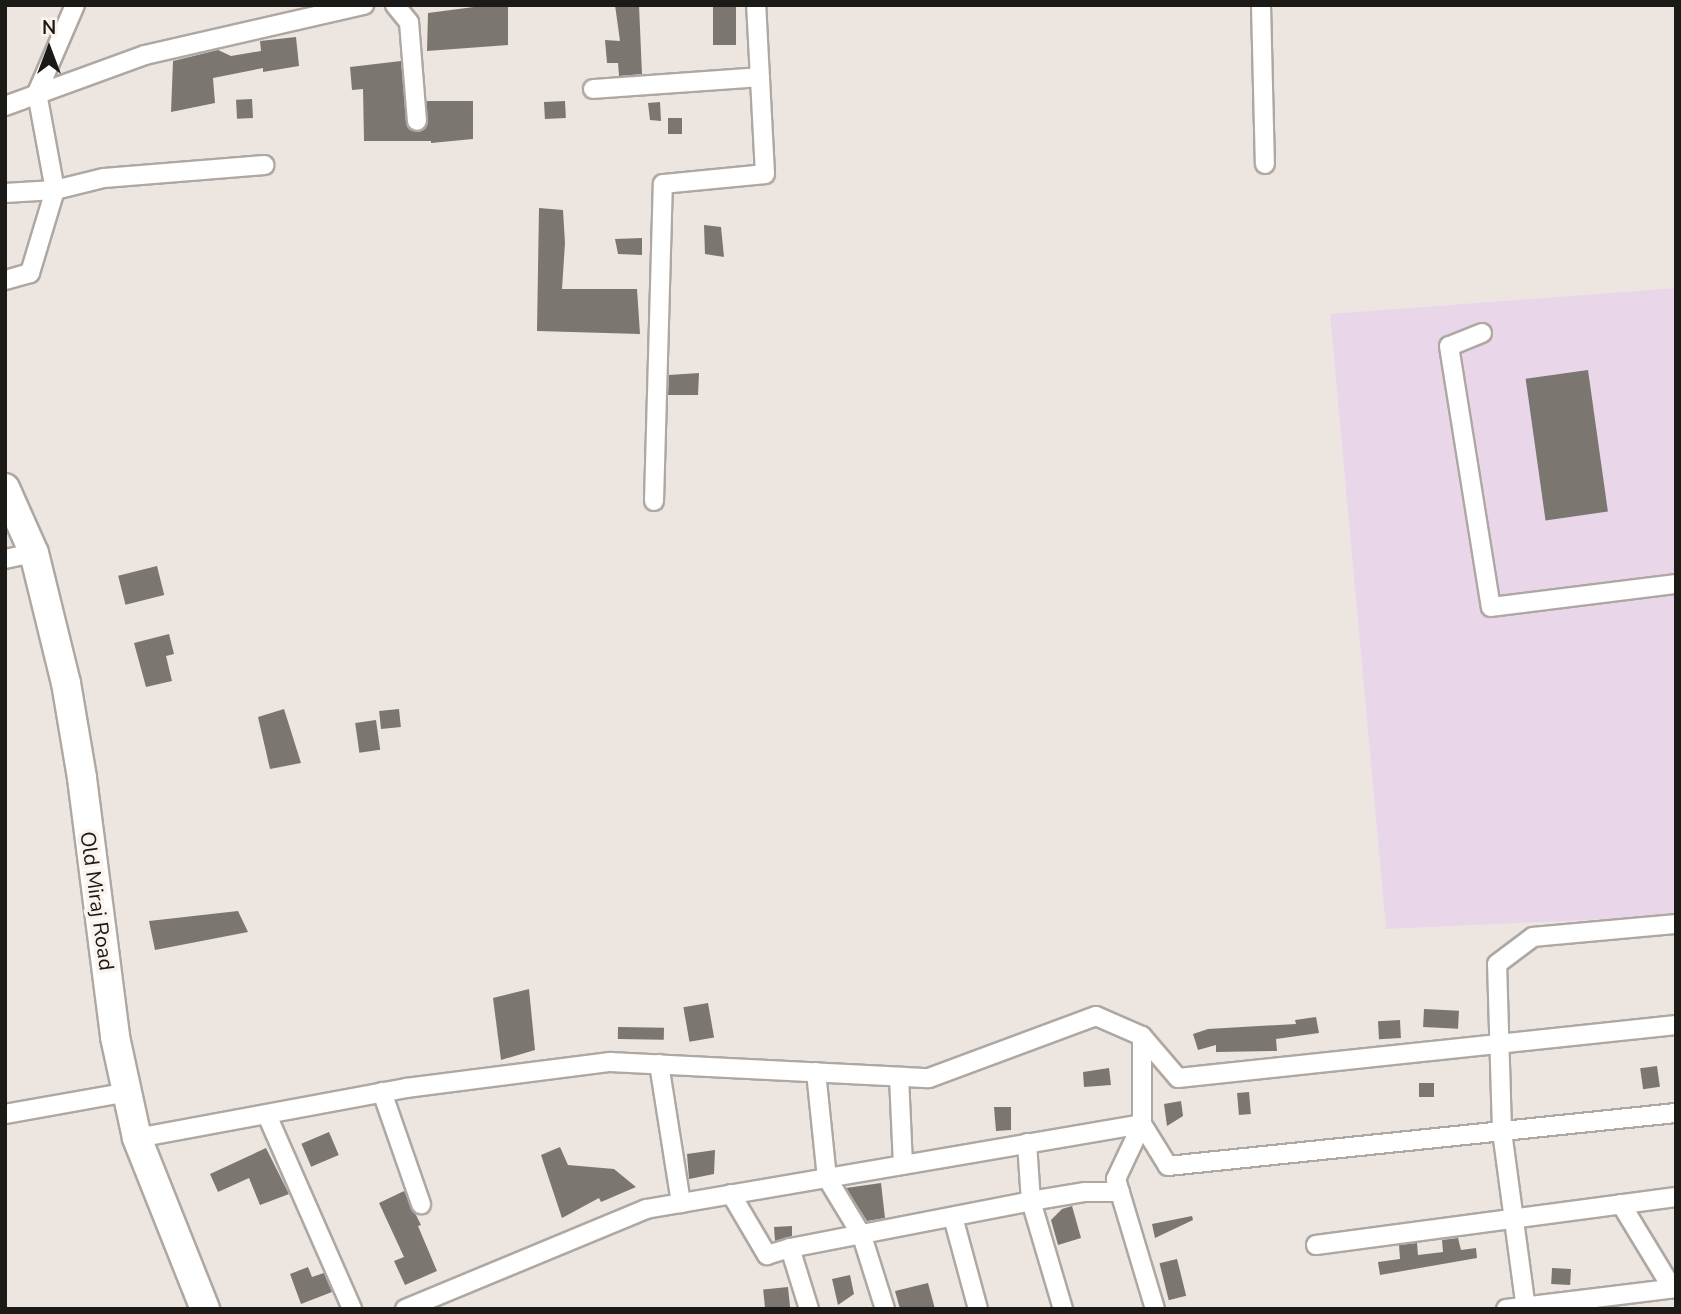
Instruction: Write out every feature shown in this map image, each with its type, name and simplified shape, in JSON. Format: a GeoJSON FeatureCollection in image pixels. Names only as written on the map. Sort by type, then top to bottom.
{"type":"FeatureCollection","features":[{"type":"Feature","properties":{"kind":"main road","name":"Old Miraj Road"},"geometry":{"type":"LineString","coordinates":[[5,488],[34,553],[66,683],[82,778],[114,1037],[137,1138],[205,1309]]}},
{"type":"Feature","properties":{"kind":"street"},"geometry":{"type":"LineString","coordinates":[[5,279],[30,273],[55,190],[37,93],[75,5]]}},
{"type":"Feature","properties":{"kind":"street"},"geometry":{"type":"LineString","coordinates":[[5,106],[145,55],[364,5]]}},
{"type":"Feature","properties":{"kind":"street"},"geometry":{"type":"LineString","coordinates":[[395,5],[409,22],[417,121]]}},
{"type":"Feature","properties":{"kind":"street"},"geometry":{"type":"LineString","coordinates":[[654,500],[663,184],[765,174],[756,5]]}},
{"type":"Feature","properties":{"kind":"street"},"geometry":{"type":"LineString","coordinates":[[1261,5],[1265,163]]}},
{"type":"Feature","properties":{"kind":"street"},"geometry":{"type":"LineString","coordinates":[[593,89],[760,77]]}},
{"type":"Feature","properties":{"kind":"street"},"geometry":{"type":"LineString","coordinates":[[5,193],[55,190],[104,178],[264,165]]}},
{"type":"Feature","properties":{"kind":"street"},"geometry":{"type":"LineString","coordinates":[[1482,333],[1449,346],[1491,607],[1676,584]]}},
{"type":"Feature","properties":{"kind":"street"},"geometry":{"type":"LineString","coordinates":[[5,559],[34,553]]}},
{"type":"Feature","properties":{"kind":"street"},"geometry":{"type":"LineString","coordinates":[[1526,1308],[1502,1131],[1497,964],[1533,937],[1676,924]]}},
{"type":"Feature","properties":{"kind":"street"},"geometry":{"type":"LineString","coordinates":[[137,1138],[382,1093],[610,1062],[929,1078],[1096,1016],[1142,1036],[1178,1078],[1676,1026]]}},
{"type":"Feature","properties":{"kind":"street"},"geometry":{"type":"LineString","coordinates":[[1142,1036],[1142,1124],[1116,1180],[1155,1309]]}},
{"type":"Feature","properties":{"kind":"street"},"geometry":{"type":"LineString","coordinates":[[659,1064],[681,1203]]}},
{"type":"Feature","properties":{"kind":"street"},"geometry":{"type":"LineString","coordinates":[[816,1072],[827,1178],[862,1236],[884,1309]]}},
{"type":"Feature","properties":{"kind":"street"},"geometry":{"type":"LineString","coordinates":[[899,1077],[903,1165]]}},
{"type":"Feature","properties":{"kind":"street"},"geometry":{"type":"LineString","coordinates":[[5,1114],[128,1092]]}},
{"type":"Feature","properties":{"kind":"street"},"geometry":{"type":"LineString","coordinates":[[382,1093],[421,1204]]}},
{"type":"Feature","properties":{"kind":"street"},"geometry":{"type":"LineString","coordinates":[[1142,1124],[1168,1166],[1676,1113]]}},
{"type":"Feature","properties":{"kind":"street"},"geometry":{"type":"LineString","coordinates":[[267,1115],[352,1309]]}},
{"type":"Feature","properties":{"kind":"street"},"geometry":{"type":"LineString","coordinates":[[405,1309],[646,1209],[1142,1124]]}},
{"type":"Feature","properties":{"kind":"street"},"geometry":{"type":"LineString","coordinates":[[1027,1143],[1031,1201],[1063,1309]]}},
{"type":"Feature","properties":{"kind":"street"},"geometry":{"type":"LineString","coordinates":[[731,1194],[767,1255],[790,1248],[1031,1201],[1085,1192],[1120,1192]]}},
{"type":"Feature","properties":{"kind":"street"},"geometry":{"type":"LineString","coordinates":[[1316,1245],[1676,1197]]}},
{"type":"Feature","properties":{"kind":"street"},"geometry":{"type":"LineString","coordinates":[[1506,1309],[1674,1288],[1621,1204]]}},
{"type":"Feature","properties":{"kind":"street"},"geometry":{"type":"LineString","coordinates":[[953,1217],[978,1309]]}},
{"type":"Feature","properties":{"kind":"street"},"geometry":{"type":"LineString","coordinates":[[790,1248],[809,1309]]}},
{"type":"Feature","properties":{"kind":"shaded area"},"geometry":{"type":"Polygon","coordinates":[[[1676,288],[1676,916],[1386,929],[1330,314],[1676,288]]]}},
{"type":"Feature","properties":{"kind":"building"},"geometry":{"type":"Polygon","coordinates":[[[508,5],[508,45],[427,51],[428,13],[508,5]]]}},
{"type":"Feature","properties":{"kind":"building"},"geometry":{"type":"Polygon","coordinates":[[[615,5],[639,5],[642,74],[619,76],[618,63],[607,63],[605,40],[620,41],[615,5]]]}},
{"type":"Feature","properties":{"kind":"building"},"geometry":{"type":"Polygon","coordinates":[[[713,5],[736,5],[736,45],[713,45],[713,5]]]}},
{"type":"Feature","properties":{"kind":"building"},"geometry":{"type":"Polygon","coordinates":[[[296,37],[299,66],[263,72],[263,68],[213,78],[215,103],[171,112],[173,61],[218,50],[231,56],[261,51],[260,41],[296,37]]]}},
{"type":"Feature","properties":{"kind":"building"},"geometry":{"type":"Polygon","coordinates":[[[401,61],[408,128],[419,132],[427,126],[427,101],[473,101],[473,139],[431,143],[364,141],[363,89],[352,90],[350,67],[401,61]]]}},
{"type":"Feature","properties":{"kind":"building"},"geometry":{"type":"Polygon","coordinates":[[[252,99],[253,118],[237,119],[236,100],[252,99]]]}},
{"type":"Feature","properties":{"kind":"building"},"geometry":{"type":"Polygon","coordinates":[[[565,101],[566,118],[545,119],[544,102],[565,101]]]}},
{"type":"Feature","properties":{"kind":"building"},"geometry":{"type":"Polygon","coordinates":[[[660,102],[661,121],[650,120],[648,103],[660,102]]]}},
{"type":"Feature","properties":{"kind":"building"},"geometry":{"type":"Polygon","coordinates":[[[668,118],[682,118],[682,134],[668,134],[668,118]]]}},
{"type":"Feature","properties":{"kind":"building"},"geometry":{"type":"Polygon","coordinates":[[[539,208],[563,210],[565,243],[562,289],[637,289],[640,334],[537,331],[539,208]]]}},
{"type":"Feature","properties":{"kind":"building"},"geometry":{"type":"Polygon","coordinates":[[[704,225],[721,227],[724,257],[705,254],[704,225]]]}},
{"type":"Feature","properties":{"kind":"building"},"geometry":{"type":"Polygon","coordinates":[[[642,238],[642,255],[618,254],[615,239],[642,238]]]}},
{"type":"Feature","properties":{"kind":"building"},"geometry":{"type":"Polygon","coordinates":[[[1588,370],[1608,512],[1546,520],[1526,379],[1588,370]]]}},
{"type":"Feature","properties":{"kind":"building"},"geometry":{"type":"Polygon","coordinates":[[[699,373],[698,395],[668,395],[669,375],[699,373]]]}},
{"type":"Feature","properties":{"kind":"building"},"geometry":{"type":"Polygon","coordinates":[[[157,566],[164,595],[125,605],[118,576],[157,566]]]}},
{"type":"Feature","properties":{"kind":"building"},"geometry":{"type":"Polygon","coordinates":[[[169,634],[174,654],[166,656],[172,681],[146,687],[134,643],[169,634]]]}},
{"type":"Feature","properties":{"kind":"building"},"geometry":{"type":"Polygon","coordinates":[[[284,709],[301,763],[270,769],[258,717],[284,709]]]}},
{"type":"Feature","properties":{"kind":"building"},"geometry":{"type":"Polygon","coordinates":[[[399,709],[401,727],[381,729],[379,711],[399,709]]]}},
{"type":"Feature","properties":{"kind":"building"},"geometry":{"type":"Polygon","coordinates":[[[376,720],[380,750],[359,753],[355,723],[376,720]]]}},
{"type":"Feature","properties":{"kind":"building"},"geometry":{"type":"Polygon","coordinates":[[[238,911],[248,932],[155,950],[149,921],[238,911]]]}},
{"type":"Feature","properties":{"kind":"building"},"geometry":{"type":"Polygon","coordinates":[[[529,989],[535,1050],[501,1060],[493,998],[529,989]]]}},
{"type":"Feature","properties":{"kind":"building"},"geometry":{"type":"Polygon","coordinates":[[[708,1003],[714,1037],[689,1042],[683,1007],[708,1003]]]}},
{"type":"Feature","properties":{"kind":"building"},"geometry":{"type":"Polygon","coordinates":[[[1424,1009],[1459,1011],[1458,1029],[1423,1027],[1424,1009]]]}},
{"type":"Feature","properties":{"kind":"building"},"geometry":{"type":"Polygon","coordinates":[[[1316,1017],[1319,1033],[1276,1039],[1277,1051],[1216,1052],[1216,1045],[1198,1050],[1193,1034],[1208,1029],[1296,1024],[1295,1020],[1316,1017]]]}},
{"type":"Feature","properties":{"kind":"building"},"geometry":{"type":"Polygon","coordinates":[[[1400,1020],[1401,1038],[1379,1039],[1378,1021],[1400,1020]]]}},
{"type":"Feature","properties":{"kind":"building"},"geometry":{"type":"Polygon","coordinates":[[[618,1027],[664,1028],[664,1040],[618,1039],[618,1027]]]}},
{"type":"Feature","properties":{"kind":"building"},"geometry":{"type":"Polygon","coordinates":[[[1657,1066],[1660,1087],[1643,1089],[1640,1068],[1657,1066]]]}},
{"type":"Feature","properties":{"kind":"building"},"geometry":{"type":"Polygon","coordinates":[[[1109,1068],[1111,1085],[1084,1087],[1083,1072],[1109,1068]]]}},
{"type":"Feature","properties":{"kind":"building"},"geometry":{"type":"Polygon","coordinates":[[[1419,1083],[1434,1083],[1434,1097],[1419,1097],[1419,1083]]]}},
{"type":"Feature","properties":{"kind":"building"},"geometry":{"type":"Polygon","coordinates":[[[1249,1092],[1251,1114],[1239,1115],[1237,1093],[1249,1092]]]}},
{"type":"Feature","properties":{"kind":"building"},"geometry":{"type":"Polygon","coordinates":[[[1181,1101],[1183,1116],[1167,1126],[1164,1104],[1181,1101]]]}},
{"type":"Feature","properties":{"kind":"building"},"geometry":{"type":"Polygon","coordinates":[[[994,1107],[1011,1107],[1011,1130],[996,1131],[994,1107]]]}},
{"type":"Feature","properties":{"kind":"building"},"geometry":{"type":"Polygon","coordinates":[[[329,1132],[339,1155],[311,1167],[301,1144],[329,1132]]]}},
{"type":"Feature","properties":{"kind":"building"},"geometry":{"type":"Polygon","coordinates":[[[560,1147],[568,1165],[614,1169],[636,1187],[601,1202],[599,1198],[562,1218],[541,1155],[560,1147]]]}},
{"type":"Feature","properties":{"kind":"building"},"geometry":{"type":"Polygon","coordinates":[[[266,1148],[289,1194],[260,1205],[249,1178],[218,1192],[210,1174],[266,1148]]]}},
{"type":"Feature","properties":{"kind":"building"},"geometry":{"type":"Polygon","coordinates":[[[715,1150],[714,1174],[689,1179],[687,1154],[715,1150]]]}},
{"type":"Feature","properties":{"kind":"building"},"geometry":{"type":"Polygon","coordinates":[[[881,1183],[885,1218],[867,1221],[846,1188],[881,1183]]]}},
{"type":"Feature","properties":{"kind":"building"},"geometry":{"type":"Polygon","coordinates":[[[404,1191],[421,1225],[418,1226],[437,1271],[405,1285],[394,1261],[404,1257],[379,1203],[404,1191]]]}},
{"type":"Feature","properties":{"kind":"building"},"geometry":{"type":"Polygon","coordinates":[[[1072,1206],[1081,1238],[1058,1245],[1051,1220],[1062,1209],[1072,1206]]]}},
{"type":"Feature","properties":{"kind":"building"},"geometry":{"type":"Polygon","coordinates":[[[1192,1216],[1193,1220],[1155,1238],[1152,1224],[1192,1216]]]}},
{"type":"Feature","properties":{"kind":"building"},"geometry":{"type":"Polygon","coordinates":[[[792,1226],[792,1236],[775,1241],[774,1227],[792,1226]]]}},
{"type":"Feature","properties":{"kind":"building"},"geometry":{"type":"Polygon","coordinates":[[[1458,1238],[1461,1250],[1476,1248],[1477,1258],[1380,1275],[1378,1262],[1400,1259],[1399,1245],[1417,1243],[1418,1255],[1443,1252],[1442,1240],[1458,1238]]]}},
{"type":"Feature","properties":{"kind":"building"},"geometry":{"type":"Polygon","coordinates":[[[1177,1259],[1186,1296],[1169,1300],[1160,1263],[1177,1259]]]}},
{"type":"Feature","properties":{"kind":"building"},"geometry":{"type":"Polygon","coordinates":[[[308,1267],[312,1277],[324,1273],[332,1292],[301,1304],[290,1274],[308,1267]]]}},
{"type":"Feature","properties":{"kind":"building"},"geometry":{"type":"Polygon","coordinates":[[[1552,1268],[1571,1269],[1570,1285],[1551,1284],[1552,1268]]]}},
{"type":"Feature","properties":{"kind":"building"},"geometry":{"type":"Polygon","coordinates":[[[850,1275],[854,1294],[838,1305],[832,1279],[850,1275]]]}},
{"type":"Feature","properties":{"kind":"building"},"geometry":{"type":"Polygon","coordinates":[[[928,1283],[935,1309],[900,1309],[895,1291],[928,1283]]]}},
{"type":"Feature","properties":{"kind":"building"},"geometry":{"type":"Polygon","coordinates":[[[788,1287],[790,1307],[765,1309],[763,1290],[788,1287]]]}}]}
